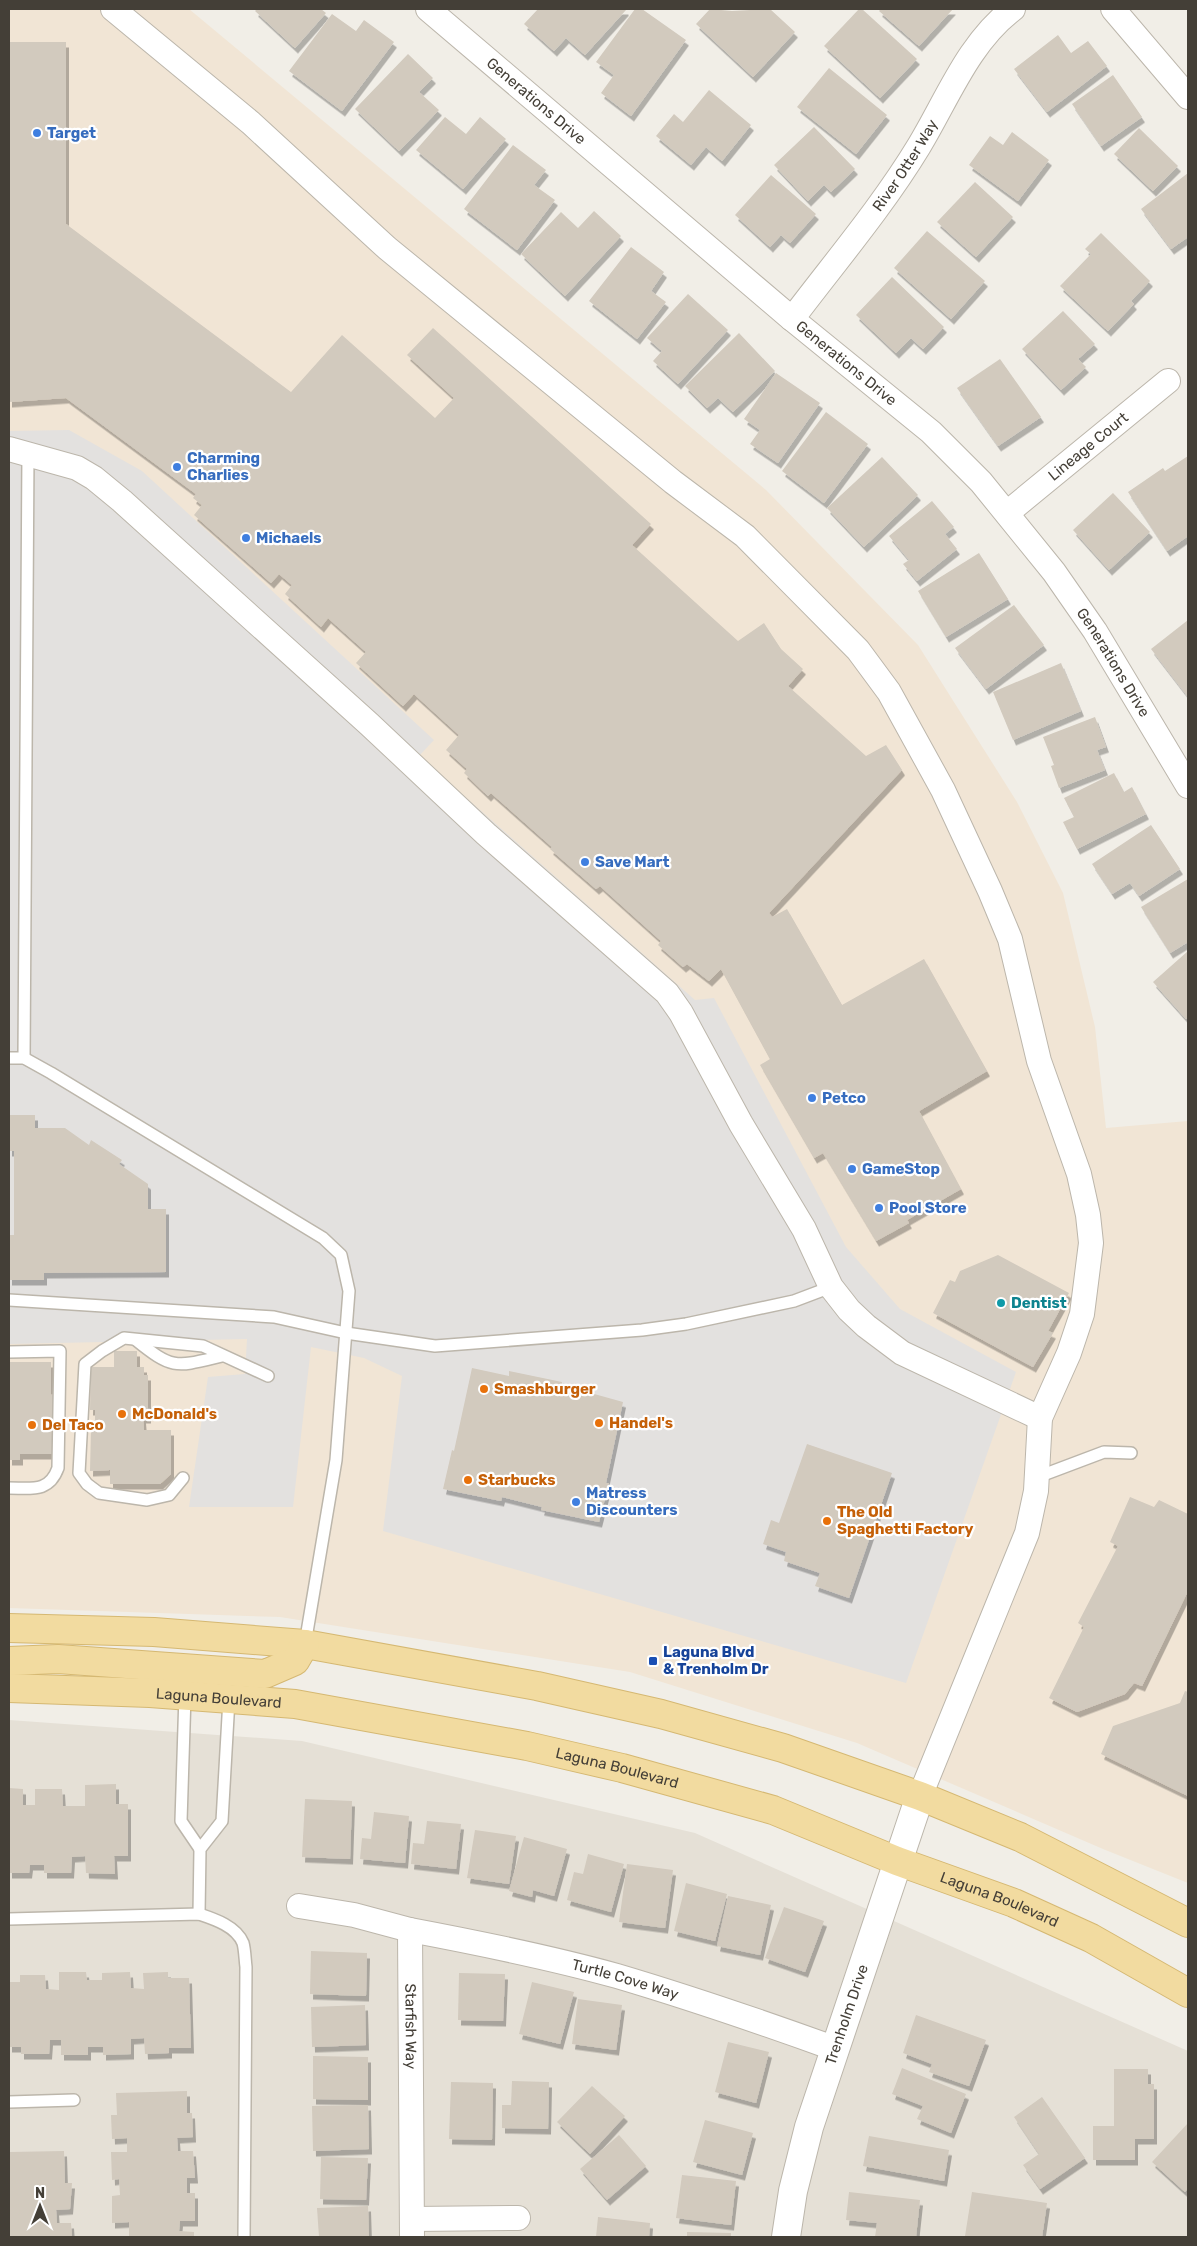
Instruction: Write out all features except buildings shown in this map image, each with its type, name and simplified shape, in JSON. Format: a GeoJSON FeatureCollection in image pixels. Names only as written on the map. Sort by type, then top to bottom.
{"type":"FeatureCollection","features":[{"type":"Feature","properties":{"kind":"main road"},"geometry":{"type":"LineString","coordinates":[[9,1628],[154,1632],[305,1644],[537,1686],[661,1714],[783,1748],[920,1796],[1020,1837],[1188,1923]]}},
{"type":"Feature","properties":{"kind":"main road"},"geometry":{"type":"LineString","coordinates":[[9,1660],[58,1659],[265,1674],[295,1661],[305,1644]]}},
{"type":"Feature","properties":{"kind":"main road","name":"Laguna Boulevard"},"geometry":{"type":"LineString","coordinates":[[9,1688],[185,1696],[295,1704],[527,1746],[622,1768],[772,1810],[897,1861],[1014,1903],[1091,1938],[1188,1993]]}},
{"type":"Feature","properties":{"kind":"street"},"geometry":{"type":"LineString","coordinates":[[113,9],[252,123],[395,254],[673,482],[745,536],[858,650],[889,692],[942,790],[990,891],[1006,931],[1039,1061],[1079,1174],[1091,1243],[1082,1314],[1069,1352],[1040,1418],[1033,1508],[1027,1533],[920,1796]]}},
{"type":"Feature","properties":{"kind":"street","name":"Generations Drive"},"geometry":{"type":"LineString","coordinates":[[428,9],[792,319],[931,432],[1007,512],[1054,572],[1095,631],[1188,785]]}},
{"type":"Feature","properties":{"kind":"street","name":"River Otter Way"},"geometry":{"type":"LineString","coordinates":[[792,319],[901,173],[968,60],[988,34],[1013,9]]}},
{"type":"Feature","properties":{"kind":"street"},"geometry":{"type":"LineString","coordinates":[[1113,9],[1188,97]]}},
{"type":"Feature","properties":{"kind":"street","name":"Lineage Court"},"geometry":{"type":"LineString","coordinates":[[1007,512],[1168,381]]}},
{"type":"Feature","properties":{"kind":"street"},"geometry":{"type":"LineString","coordinates":[[18,451],[77,468],[122,501],[369,724],[486,834],[667,993],[681,1013],[741,1124],[804,1229],[831,1287],[849,1310],[866,1326],[902,1353],[1040,1418]]}},
{"type":"Feature","properties":{"kind":"street","name":"Trenholm Drive"},"geometry":{"type":"LineString","coordinates":[[786,2237],[793,2191],[809,2127],[920,1796]]}},
{"type":"Feature","properties":{"kind":"street"},"geometry":{"type":"LineString","coordinates":[[299,1906],[354,1915],[410,1930]]}},
{"type":"Feature","properties":{"kind":"street","name":"Turtle Cove Way"},"geometry":{"type":"LineString","coordinates":[[410,1930],[500,1947],[615,1976],[729,2011],[836,2049]]}},
{"type":"Feature","properties":{"kind":"street","name":"Starfish Way"},"geometry":{"type":"LineString","coordinates":[[410,1930],[412,2228]]}},
{"type":"Feature","properties":{"kind":"street"},"geometry":{"type":"LineString","coordinates":[[412,2228],[518,2218]]}},
{"type":"Feature","properties":{"kind":"lane"},"geometry":{"type":"LineString","coordinates":[[18,451],[24,1058]]}},
{"type":"Feature","properties":{"kind":"lane"},"geometry":{"type":"LineString","coordinates":[[9,1058],[24,1058],[323,1238],[340,1255],[349,1291],[336,1460],[305,1644]]}},
{"type":"Feature","properties":{"kind":"lane"},"geometry":{"type":"LineString","coordinates":[[9,1300],[274,1317],[346,1333],[435,1346],[642,1330],[686,1324],[794,1301],[831,1287]]}},
{"type":"Feature","properties":{"kind":"lane"},"geometry":{"type":"LineString","coordinates":[[183,1478],[170,1495],[147,1500],[99,1493],[87,1484],[79,1473],[85,1364],[124,1338],[203,1346],[268,1376]]}},
{"type":"Feature","properties":{"kind":"lane"},"geometry":{"type":"LineString","coordinates":[[136,1340],[160,1359],[184,1366],[222,1356]]}},
{"type":"Feature","properties":{"kind":"lane"},"geometry":{"type":"LineString","coordinates":[[9,1352],[60,1351],[58,1468],[55,1478],[43,1488],[9,1488]]}},
{"type":"Feature","properties":{"kind":"lane"},"geometry":{"type":"LineString","coordinates":[[1035,1478],[1104,1452],[1131,1453]]}},
{"type":"Feature","properties":{"kind":"lane"},"geometry":{"type":"LineString","coordinates":[[185,1696],[181,1820],[200,1849],[199,1914]]}},
{"type":"Feature","properties":{"kind":"lane"},"geometry":{"type":"LineString","coordinates":[[200,1849],[222,1820],[229,1699]]}},
{"type":"Feature","properties":{"kind":"lane"},"geometry":{"type":"LineString","coordinates":[[9,1919],[199,1914],[215,1919],[232,1929],[242,1942],[246,1967],[244,2237]]}},
{"type":"Feature","properties":{"kind":"lane"},"geometry":{"type":"LineString","coordinates":[[9,2102],[74,2100]]}},
{"type":"Feature","properties":{"kind":"shaded area"},"geometry":{"type":"Polygon","coordinates":[[[9,9],[189,9],[766,490],[918,645],[1017,802],[1063,893],[1095,1027],[1106,1128],[1188,1121],[1188,1883],[1103,1849],[857,1743],[630,1672],[280,1617],[9,1608],[9,9]]]}},
{"type":"Feature","properties":{"kind":"shaded area"},"geometry":{"type":"Polygon","coordinates":[[[69,430],[142,471],[434,740],[419,756],[695,1000],[714,998],[846,1247],[900,1309],[1016,1372],[906,1683],[383,1531],[402,1376],[364,1358],[311,1347],[293,1507],[189,1507],[208,1377],[245,1374],[247,1339],[9,1344],[9,431],[69,430]]]}},
{"type":"Feature","properties":{"kind":"shaded area"},"geometry":{"type":"Polygon","coordinates":[[[9,1720],[302,1741],[695,1833],[1188,2051],[1188,2237],[9,2237],[9,1720]]]}},
{"type":"Feature","properties":{"kind":"place","name":"Target"},"geometry":{"type":"Point","coordinates":[37,133]}},
{"type":"Feature","properties":{"kind":"place","name":"Charming Charlies"},"geometry":{"type":"Point","coordinates":[177,467]}},
{"type":"Feature","properties":{"kind":"place","name":"Michaels"},"geometry":{"type":"Point","coordinates":[246,538]}},
{"type":"Feature","properties":{"kind":"place","name":"Save Mart"},"geometry":{"type":"Point","coordinates":[585,862]}},
{"type":"Feature","properties":{"kind":"place","name":"Petco"},"geometry":{"type":"Point","coordinates":[812,1098]}},
{"type":"Feature","properties":{"kind":"place","name":"GameStop"},"geometry":{"type":"Point","coordinates":[852,1169]}},
{"type":"Feature","properties":{"kind":"place","name":"Pool Store"},"geometry":{"type":"Point","coordinates":[879,1208]}},
{"type":"Feature","properties":{"kind":"place","name":"Dentist"},"geometry":{"type":"Point","coordinates":[1001,1303]}},
{"type":"Feature","properties":{"kind":"place","name":"Smashburger"},"geometry":{"type":"Point","coordinates":[484,1389]}},
{"type":"Feature","properties":{"kind":"place","name":"McDonald's"},"geometry":{"type":"Point","coordinates":[122,1414]}},
{"type":"Feature","properties":{"kind":"place","name":"Handel's"},"geometry":{"type":"Point","coordinates":[599,1423]}},
{"type":"Feature","properties":{"kind":"place","name":"Del Taco"},"geometry":{"type":"Point","coordinates":[32,1425]}},
{"type":"Feature","properties":{"kind":"place","name":"Starbucks"},"geometry":{"type":"Point","coordinates":[468,1480]}},
{"type":"Feature","properties":{"kind":"place","name":"Matress Discounters"},"geometry":{"type":"Point","coordinates":[576,1502]}},
{"type":"Feature","properties":{"kind":"place","name":"The Old Spaghetti Factory"},"geometry":{"type":"Point","coordinates":[827,1521]}},
{"type":"Feature","properties":{"kind":"place","name":"Laguna Blvd & Trenholm Dr"},"geometry":{"type":"Point","coordinates":[653,1661]}}]}
